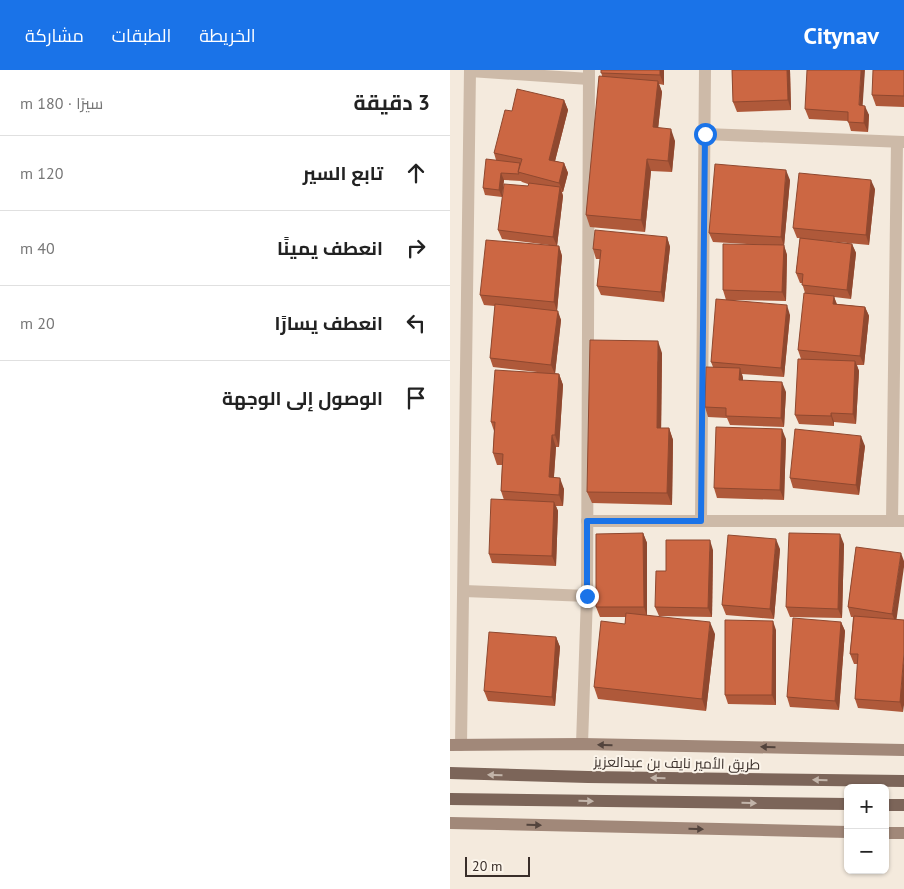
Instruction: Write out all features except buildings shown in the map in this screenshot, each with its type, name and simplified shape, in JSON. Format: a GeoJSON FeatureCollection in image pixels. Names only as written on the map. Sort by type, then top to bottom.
{"type":"FeatureCollection","features":[{"type":"Feature","properties":{"kind":"main road","name":"طريق الأمير نايف بن عبدالعزيز"},"geometry":{"type":"LineString","coordinates":[[450,774],[904,781]]}},
{"type":"Feature","properties":{"kind":"main road"},"geometry":{"type":"LineString","coordinates":[[450,799],[844,804]]}},
{"type":"Feature","properties":{"kind":"main road"},"geometry":{"type":"LineString","coordinates":[[889,805],[904,805]]}},
{"type":"Feature","properties":{"kind":"street"},"geometry":{"type":"LineString","coordinates":[[582,744],[587,596],[589,75],[470,70],[463,506],[464,591],[455,745],[582,744],[904,750]]}},
{"type":"Feature","properties":{"kind":"street"},"geometry":{"type":"LineString","coordinates":[[701,521],[705,70]]}},
{"type":"Feature","properties":{"kind":"street"},"geometry":{"type":"LineString","coordinates":[[587,521],[898,521],[900,142],[705,134]]}},
{"type":"Feature","properties":{"kind":"street"},"geometry":{"type":"LineString","coordinates":[[450,505],[463,506]]}},
{"type":"Feature","properties":{"kind":"street"},"geometry":{"type":"LineString","coordinates":[[464,591],[587,596]]}},
{"type":"Feature","properties":{"kind":"street"},"geometry":{"type":"LineString","coordinates":[[450,823],[844,832]]}},
{"type":"Feature","properties":{"kind":"street"},"geometry":{"type":"LineString","coordinates":[[889,833],[904,833]]}},
{"type":"Feature","properties":{"kind":"route"},"geometry":{"type":"LineString","coordinates":[[587,596],[587,521],[701,521],[705,134]]}}]}
